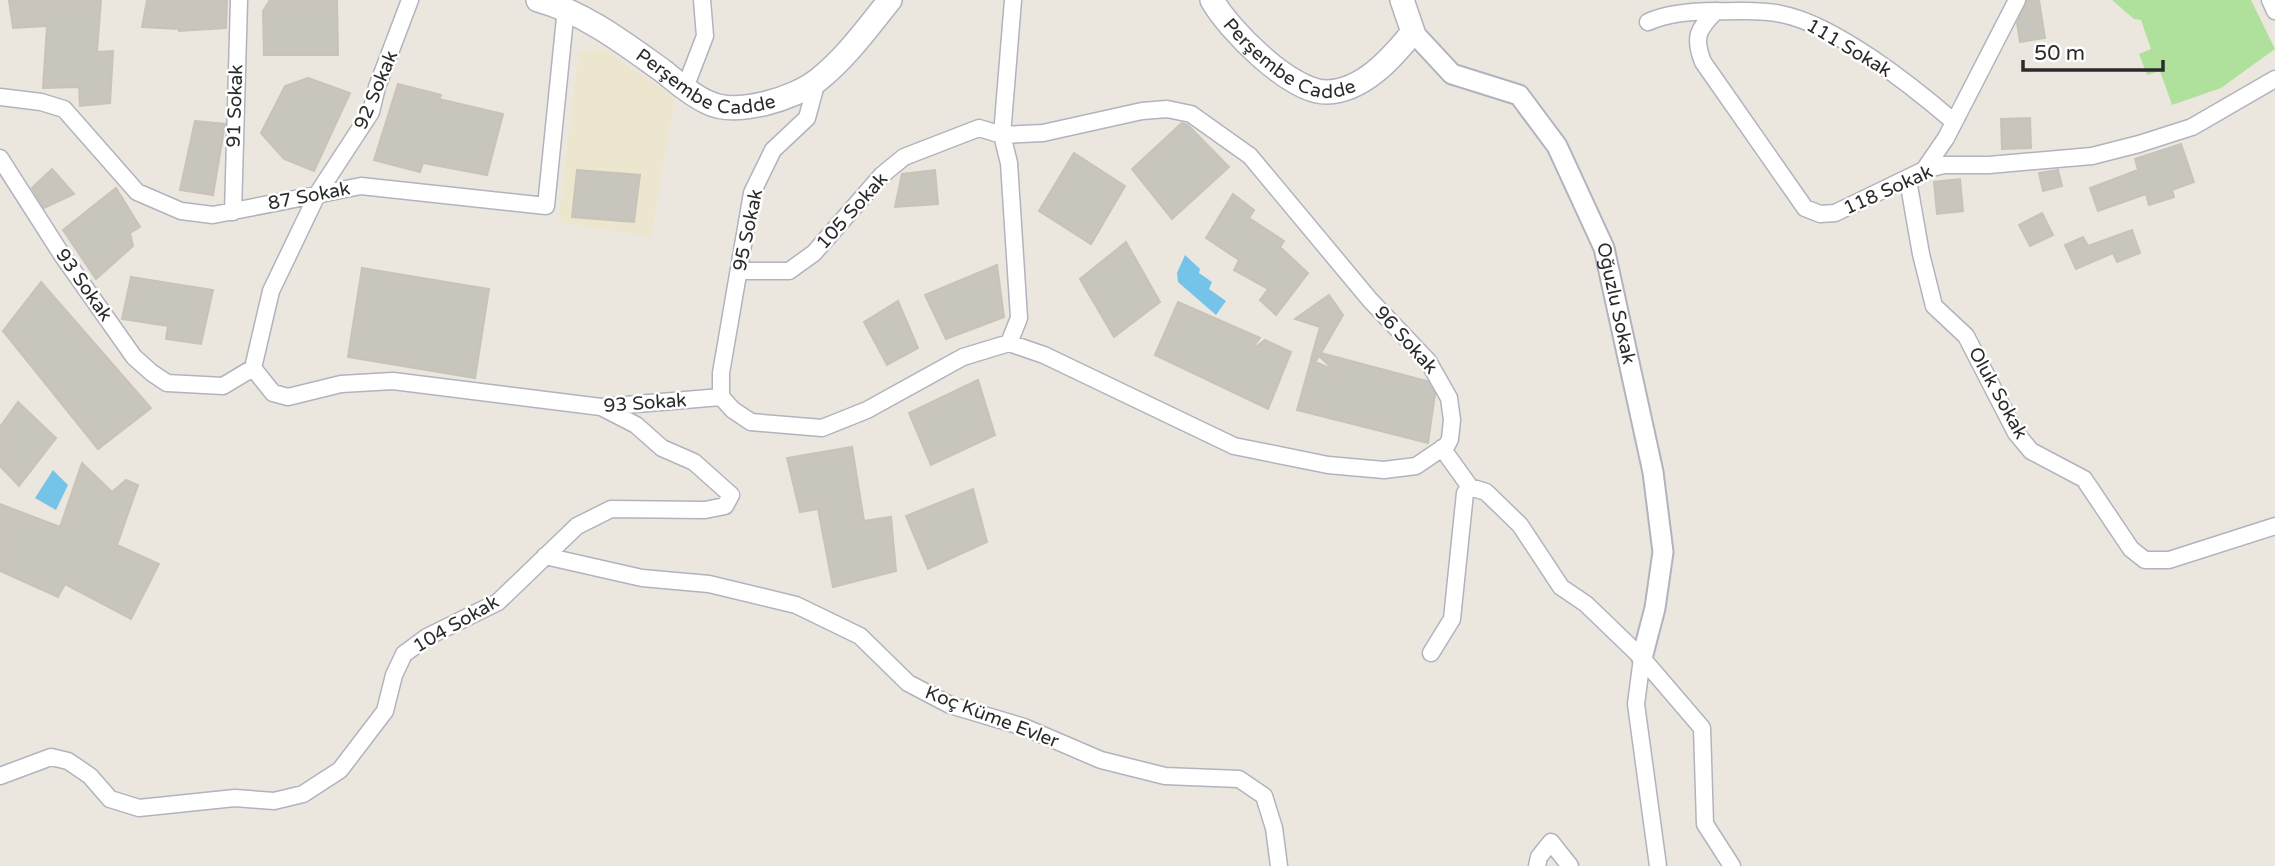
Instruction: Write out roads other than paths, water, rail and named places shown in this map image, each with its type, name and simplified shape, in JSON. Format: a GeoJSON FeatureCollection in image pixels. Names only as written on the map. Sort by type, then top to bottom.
{"type":"FeatureCollection","features":[{"type":"Feature","properties":{"kind":"main road","name":"Perşembe Cadde"},"geometry":{"type":"LineString","coordinates":[[538,0],[566,8],[623,43],[708,103],[753,107],[817,81],[860,37],[890,0]]}},
{"type":"Feature","properties":{"kind":"main road","name":"Perşembe Cadde"},"geometry":{"type":"LineString","coordinates":[[1212,0],[1234,33],[1271,64],[1310,88],[1325,92],[1342,89],[1387,63],[1413,32]]}},
{"type":"Feature","properties":{"kind":"main road"},"geometry":{"type":"LineString","coordinates":[[1402,0],[1413,32]]}},
{"type":"Feature","properties":{"kind":"street","name":"91 Sokak"},"geometry":{"type":"LineString","coordinates":[[233,212],[239,0]]}},
{"type":"Feature","properties":{"kind":"street","name":"92 Sokak"},"geometry":{"type":"LineString","coordinates":[[254,368],[271,291],[318,193],[370,112],[410,0]]}},
{"type":"Feature","properties":{"kind":"street"},"geometry":{"type":"LineString","coordinates":[[685,88],[705,36],[702,0]]}},
{"type":"Feature","properties":{"kind":"street"},"geometry":{"type":"LineString","coordinates":[[1009,343],[1019,318],[1009,163],[1002,135],[1013,0]]}},
{"type":"Feature","properties":{"kind":"street"},"geometry":{"type":"LineString","coordinates":[[1924,170],[1946,138],[2017,0]]}},
{"type":"Feature","properties":{"kind":"street"},"geometry":{"type":"LineString","coordinates":[[2270,0],[2275,11]]}},
{"type":"Feature","properties":{"kind":"street","name":"87 Sokak"},"geometry":{"type":"LineString","coordinates":[[0,97],[41,102],[64,109],[137,192],[181,211],[213,215],[362,186],[546,206],[566,8]]}},
{"type":"Feature","properties":{"kind":"street","name":"111 Sokak"},"geometry":{"type":"LineString","coordinates":[[1648,22],[1662,16],[1716,11],[1780,13],[1809,21],[1890,73],[1953,121]]}},
{"type":"Feature","properties":{"kind":"street","name":"118 Sokak"},"geometry":{"type":"LineString","coordinates":[[1716,11],[1700,27],[1698,47],[1703,62],[1805,208],[1819,214],[1835,213],[1909,180],[1924,170],[1944,165],[1989,165],[2092,156],[2139,144],[2192,127],[2275,79]]}},
{"type":"Feature","properties":{"kind":"street","name":"Oğuzlu Sokak"},"geometry":{"type":"LineString","coordinates":[[1413,32],[1452,74],[1519,95],[1557,146],[1604,248],[1653,471],[1662,552],[1655,608],[1642,658]]}},
{"type":"Feature","properties":{"kind":"street","name":"95 Sokak"},"geometry":{"type":"LineString","coordinates":[[721,397],[721,373],[752,193],[773,150],[807,118],[817,81]]}},
{"type":"Feature","properties":{"kind":"street","name":"96 Sokak"},"geometry":{"type":"LineString","coordinates":[[1002,135],[1043,133],[1167,108],[1191,114],[1219,132],[1250,156],[1370,300],[1428,361],[1441,380],[1451,409],[1450,439],[1442,448]]}},
{"type":"Feature","properties":{"kind":"street","name":"105 Sokak"},"geometry":{"type":"LineString","coordinates":[[739,271],[789,271],[814,253],[882,175],[904,157],[979,128],[1002,135]]}},
{"type":"Feature","properties":{"kind":"street","name":"93 Sokak"},"geometry":{"type":"LineString","coordinates":[[0,158],[62,255],[134,357],[167,383],[223,386],[254,368],[273,393],[288,397],[341,384],[393,381],[601,407],[721,397]]}},
{"type":"Feature","properties":{"kind":"street","name":"Oluk Sokak"},"geometry":{"type":"LineString","coordinates":[[1909,180],[1920,254],[1934,306],[1966,336],[2016,433],[2031,451],[2084,479],[2131,549],[2145,560],[2169,560],[2275,526]]}},
{"type":"Feature","properties":{"kind":"street"},"geometry":{"type":"LineString","coordinates":[[721,397],[733,410],[751,422],[822,428],[867,411],[963,357],[1009,343],[1044,355],[1234,446],[1328,465],[1384,470],[1416,466],[1442,448],[1470,487],[1486,492],[1520,525],[1561,587],[1586,604],[1642,658],[1702,728],[1705,824],[1732,866]]}},
{"type":"Feature","properties":{"kind":"street","name":"104 Sokak"},"geometry":{"type":"LineString","coordinates":[[0,776],[51,757],[60,759],[68,761],[90,776],[110,799],[139,808],[235,799],[274,801],[303,794],[340,770],[367,736],[385,711],[394,675],[404,654],[427,637],[498,602],[577,526],[611,509],[705,510],[725,506],[731,495],[694,462],[662,448],[636,425],[601,407]]}},
{"type":"Feature","properties":{"kind":"street"},"geometry":{"type":"LineString","coordinates":[[1431,653],[1452,619],[1460,558],[1462,505],[1470,487]]}},
{"type":"Feature","properties":{"kind":"street","name":"Koç Küme Evler"},"geometry":{"type":"LineString","coordinates":[[545,556],[642,578],[709,584],[796,605],[860,636],[908,683],[950,705],[1024,727],[1101,760],[1165,776],[1240,779],[1264,796],[1274,828],[1279,866]]}},
{"type":"Feature","properties":{"kind":"street"},"geometry":{"type":"LineString","coordinates":[[1642,658],[1636,704],[1658,866]]}},
{"type":"Feature","properties":{"kind":"street"},"geometry":{"type":"LineString","coordinates":[[1537,866],[1539,857],[1551,842],[1570,866]]}},
{"type":"Feature","properties":{"kind":"water"},"geometry":{"type":"Polygon","coordinates":[[[1185,255],[1200,269],[1199,273],[1212,282],[1209,289],[1226,301],[1216,315],[1178,282],[1177,273],[1185,255]]]}},
{"type":"Feature","properties":{"kind":"water"},"geometry":{"type":"Polygon","coordinates":[[[53,470],[68,485],[56,510],[35,498],[53,470]]]}}]}
